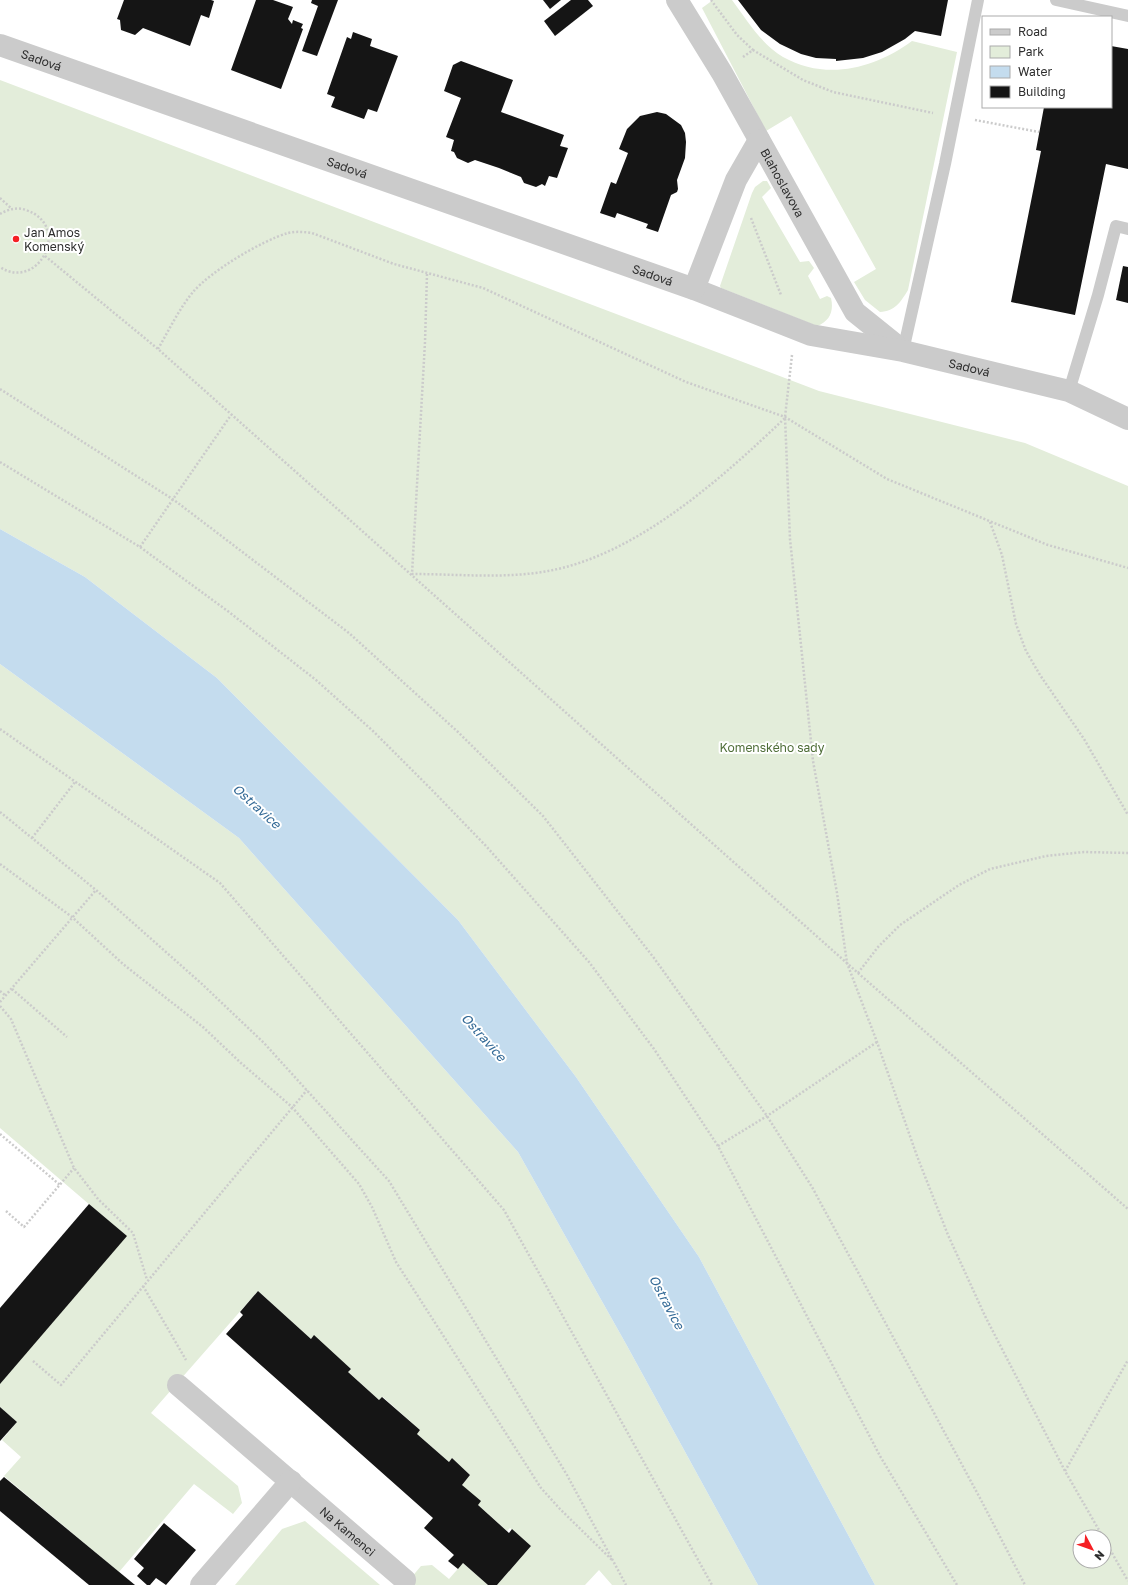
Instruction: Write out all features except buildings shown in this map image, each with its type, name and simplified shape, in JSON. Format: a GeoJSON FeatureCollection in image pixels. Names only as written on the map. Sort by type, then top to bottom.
{"type":"FeatureCollection","features":[{"type":"Feature","properties":{"kind":"street","name":"Blahoslavova"},"geometry":{"type":"LineString","coordinates":[[677,0],[722,72],[855,312],[903,351]]}},
{"type":"Feature","properties":{"kind":"street","name":"Sadová"},"geometry":{"type":"LineString","coordinates":[[0,45],[694,289],[811,335],[903,351],[1069,391],[1128,419]]}},
{"type":"Feature","properties":{"kind":"street"},"geometry":{"type":"LineString","coordinates":[[694,289],[736,180],[759,140]]}},
{"type":"Feature","properties":{"kind":"street","name":"Na Kamenci"},"geometry":{"type":"LineString","coordinates":[[178,1385],[405,1580]]}},
{"type":"Feature","properties":{"kind":"street"},"geometry":{"type":"LineString","coordinates":[[201,1585],[291,1481]]}},
{"type":"Feature","properties":{"kind":"lane"},"geometry":{"type":"LineString","coordinates":[[903,351],[955,117],[978,0]]}},
{"type":"Feature","properties":{"kind":"lane"},"geometry":{"type":"LineString","coordinates":[[1056,0],[1128,16]]}},
{"type":"Feature","properties":{"kind":"lane"},"geometry":{"type":"LineString","coordinates":[[1069,391],[1098,295],[1116,226],[1128,229]]}},
{"type":"Feature","properties":{"kind":"path"},"geometry":{"type":"LineString","coordinates":[[711,0],[737,35],[753,50],[802,80],[833,92],[918,111],[1040,132]]}},
{"type":"Feature","properties":{"kind":"path"},"geometry":{"type":"LineString","coordinates":[[722,72],[753,50]]}},
{"type":"Feature","properties":{"kind":"path"},"geometry":{"type":"LineString","coordinates":[[0,198],[12,209]]}},
{"type":"Feature","properties":{"kind":"path"},"geometry":{"type":"LineString","coordinates":[[0,214],[12,209],[22,209],[32,212],[40,218],[46,227],[49,236],[45,256],[35,267],[21,272],[12,272],[0,267]]}},
{"type":"Feature","properties":{"kind":"path"},"geometry":{"type":"LineString","coordinates":[[158,349],[183,305],[206,278],[234,260],[288,233],[300,231],[312,233],[394,264],[483,288],[698,387],[786,417],[887,479],[1048,545],[1128,568]]}},
{"type":"Feature","properties":{"kind":"path"},"geometry":{"type":"LineString","coordinates":[[45,256],[158,349],[412,574],[846,963],[1128,1209]]}},
{"type":"Feature","properties":{"kind":"path"},"geometry":{"type":"LineString","coordinates":[[412,574],[425,342],[427,274]]}},
{"type":"Feature","properties":{"kind":"path"},"geometry":{"type":"LineString","coordinates":[[0,389],[174,500],[349,633],[458,732],[543,816],[654,958],[767,1116],[812,1187],[981,1500],[1025,1585]]}},
{"type":"Feature","properties":{"kind":"path"},"geometry":{"type":"LineString","coordinates":[[140,547],[174,500],[231,415]]}},
{"type":"Feature","properties":{"kind":"path"},"geometry":{"type":"LineString","coordinates":[[412,574],[519,574],[549,571],[589,560],[632,540],[679,508],[718,478],[786,417]]}},
{"type":"Feature","properties":{"kind":"path"},"geometry":{"type":"LineString","coordinates":[[786,417],[790,539],[802,665],[813,761],[837,893],[846,963],[877,1042],[917,1156],[948,1235],[985,1316],[1065,1471],[1098,1529]]}},
{"type":"Feature","properties":{"kind":"path"},"geometry":{"type":"LineString","coordinates":[[0,462],[140,547],[229,612],[316,680],[373,731],[456,814],[589,962],[654,1049],[718,1146],[880,1456],[957,1585]]}},
{"type":"Feature","properties":{"kind":"path"},"geometry":{"type":"LineString","coordinates":[[990,521],[1002,555],[1016,624],[1026,651],[1040,675],[1084,739],[1128,815]]}},
{"type":"Feature","properties":{"kind":"path"},"geometry":{"type":"LineString","coordinates":[[0,729],[220,883],[504,1210],[712,1585]]}},
{"type":"Feature","properties":{"kind":"path"},"geometry":{"type":"LineString","coordinates":[[32,838],[75,782]]}},
{"type":"Feature","properties":{"kind":"path"},"geometry":{"type":"LineString","coordinates":[[0,812],[96,890],[202,984],[264,1043],[389,1180],[567,1475],[626,1585]]}},
{"type":"Feature","properties":{"kind":"path"},"geometry":{"type":"LineString","coordinates":[[858,973],[878,947],[900,925],[959,885],[990,869],[1046,856],[1084,852],[1128,853]]}},
{"type":"Feature","properties":{"kind":"path"},"geometry":{"type":"LineString","coordinates":[[0,864],[72,917],[123,964],[203,1027],[241,1063],[292,1107],[367,1195],[396,1262],[541,1488],[560,1509],[614,1562]]}},
{"type":"Feature","properties":{"kind":"path"},"geometry":{"type":"LineString","coordinates":[[0,1002],[96,890]]}},
{"type":"Feature","properties":{"kind":"path"},"geometry":{"type":"LineString","coordinates":[[12,989],[67,1037]]}},
{"type":"Feature","properties":{"kind":"path"},"geometry":{"type":"LineString","coordinates":[[0,991],[6,996]]}},
{"type":"Feature","properties":{"kind":"path"},"geometry":{"type":"LineString","coordinates":[[0,1006],[15,1026],[74,1168],[98,1199],[133,1233],[147,1281]]}},
{"type":"Feature","properties":{"kind":"path"},"geometry":{"type":"LineString","coordinates":[[718,1146],[767,1116],[877,1042]]}},
{"type":"Feature","properties":{"kind":"path"},"geometry":{"type":"LineString","coordinates":[[33,1361],[61,1385],[307,1090]]}},
{"type":"Feature","properties":{"kind":"path"},"geometry":{"type":"LineString","coordinates":[[0,1134],[60,1185]]}},
{"type":"Feature","properties":{"kind":"path"},"geometry":{"type":"LineString","coordinates":[[6,1211],[24,1227],[74,1168]]}},
{"type":"Feature","properties":{"kind":"path"},"geometry":{"type":"LineString","coordinates":[[143,1286],[191,1369],[178,1385]]}},
{"type":"Feature","properties":{"kind":"path"},"geometry":{"type":"LineString","coordinates":[[1065,1471],[1128,1360]]}},
{"type":"Feature","properties":{"kind":"path"},"geometry":{"type":"LineString","coordinates":[[1112,1553],[1128,1581]]}},
{"type":"Feature","properties":{"kind":"green space"},"geometry":{"type":"Polygon","coordinates":[[[713,0],[732,0],[761,39],[775,52],[799,64],[816,69],[833,70],[866,65],[882,59],[912,41],[957,52],[908,290],[897,306],[890,310],[880,312],[865,300],[854,282],[876,269],[791,116],[766,131],[702,8],[713,0]]]}},
{"type":"Feature","properties":{"kind":"green space","name":"Komenského sady"},"geometry":{"type":"Polygon","coordinates":[[[0,80],[819,391],[1025,443],[1128,486],[1128,1585],[875,1585],[699,1257],[576,1077],[458,920],[217,678],[85,577],[0,529],[0,80]]]}},
{"type":"Feature","properties":{"kind":"green space"},"geometry":{"type":"Polygon","coordinates":[[[763,181],[767,181],[771,188],[762,197],[800,262],[809,261],[814,268],[808,276],[820,299],[827,296],[831,298],[832,307],[830,315],[825,321],[817,326],[721,288],[720,286],[752,193],[755,187],[763,181]]]}},
{"type":"Feature","properties":{"kind":"green space"},"geometry":{"type":"Polygon","coordinates":[[[0,664],[239,838],[518,1152],[626,1344],[758,1585],[612,1585],[599,1570],[585,1585],[497,1585],[531,1546],[510,1528],[507,1531],[478,1505],[462,1485],[470,1475],[452,1458],[449,1462],[417,1434],[420,1430],[383,1397],[379,1400],[348,1372],[351,1369],[314,1336],[311,1339],[258,1291],[151,1413],[238,1486],[242,1503],[233,1514],[194,1484],[119,1572],[4,1476],[21,1457],[2,1440],[17,1422],[0,1407],[0,1383],[125,1235],[0,1128],[0,664]]]}},
{"type":"Feature","properties":{"kind":"green space"},"geometry":{"type":"Polygon","coordinates":[[[305,1521],[380,1585],[235,1585],[282,1529],[305,1521]]]}},
{"type":"Feature","properties":{"kind":"green space"},"geometry":{"type":"Polygon","coordinates":[[[463,1563],[488,1585],[405,1585],[421,1566],[432,1565],[449,1579],[463,1563]]]}},
{"type":"Feature","properties":{"kind":"water","name":"Ostravice"},"geometry":{"type":"Polygon","coordinates":[[[0,529],[85,577],[217,678],[458,920],[576,1077],[699,1257],[875,1585],[758,1585],[626,1344],[518,1152],[239,838],[0,664],[0,529]]]}},
{"type":"Feature","properties":{"kind":"place","name":"Jan Amos Komenský"},"geometry":{"type":"Point","coordinates":[16,239]}}]}
